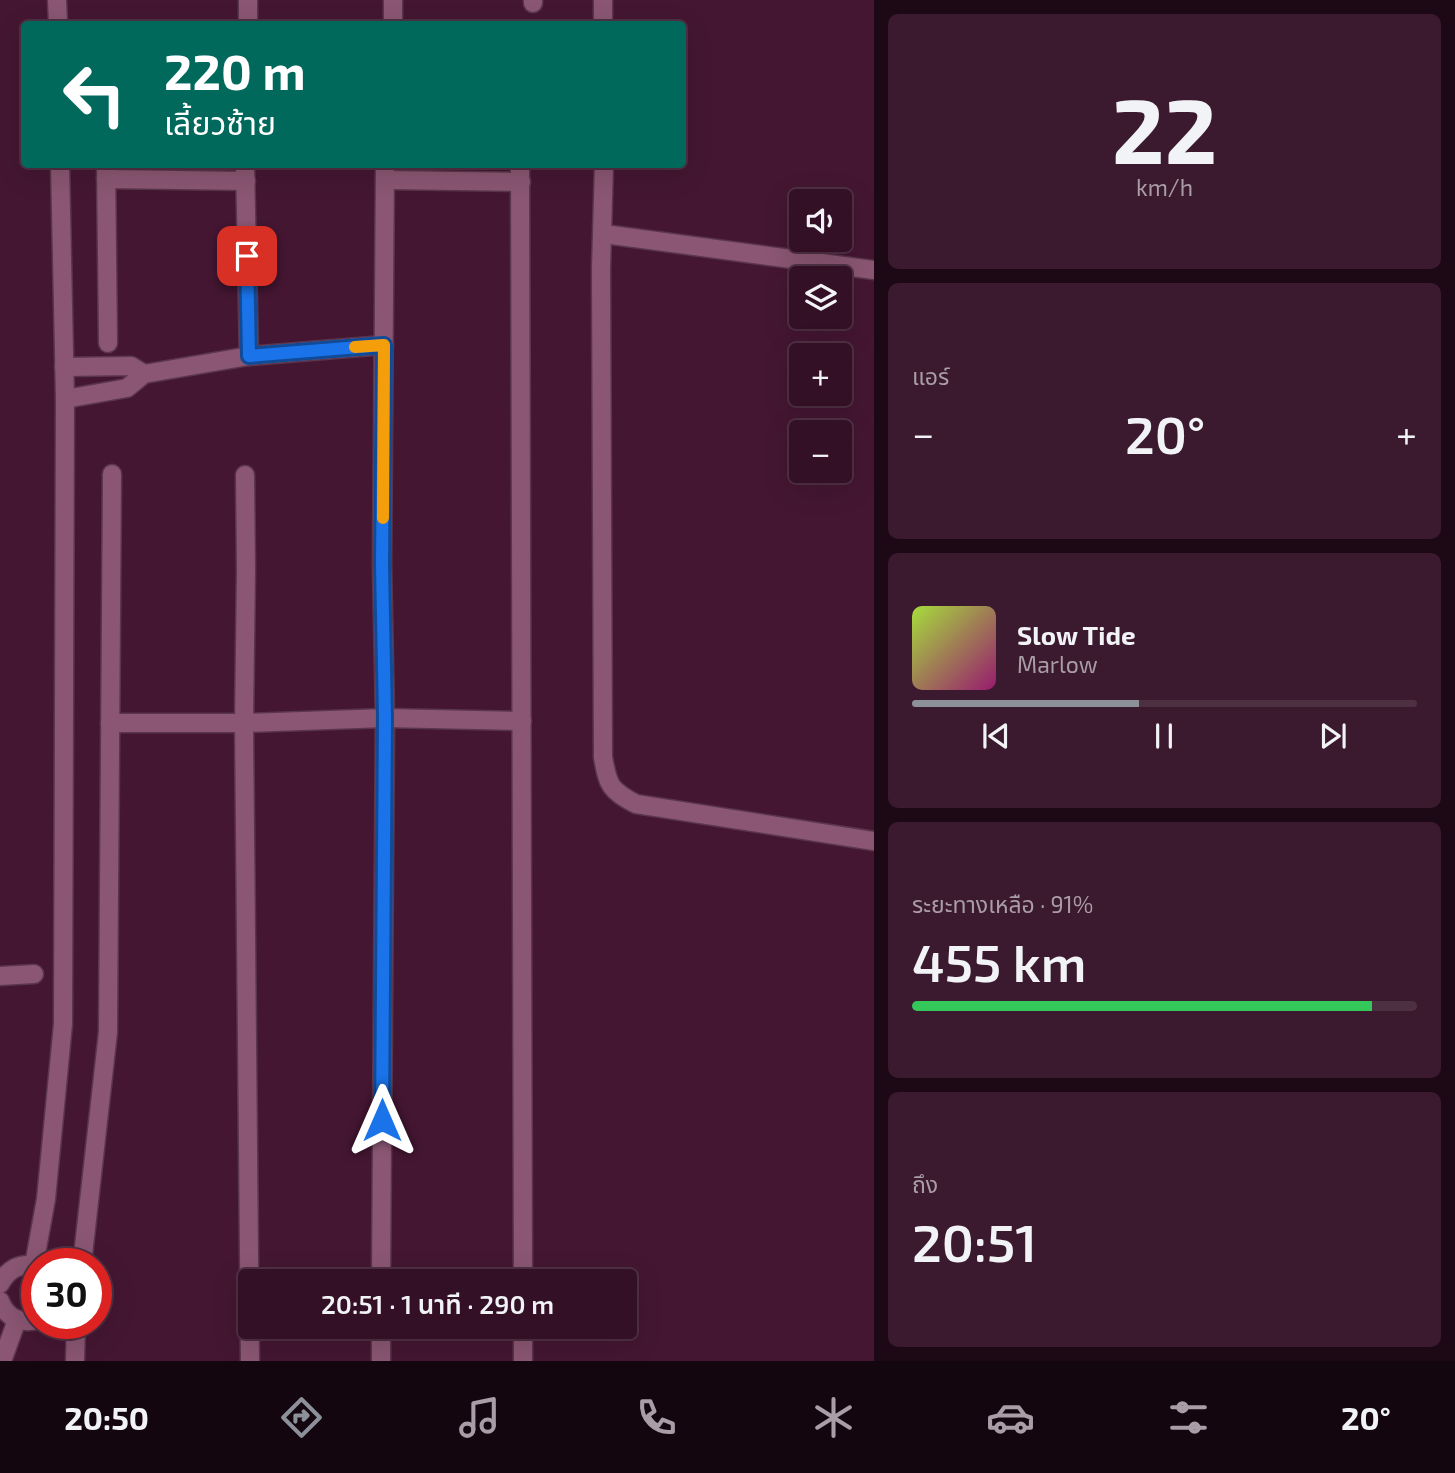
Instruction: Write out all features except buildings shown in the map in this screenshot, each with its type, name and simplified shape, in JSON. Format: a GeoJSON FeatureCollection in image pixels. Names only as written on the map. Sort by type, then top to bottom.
{"type":"FeatureCollection","features":[{"type":"Feature","properties":{"kind":"street"},"geometry":{"type":"LineString","coordinates":[[57,0],[58,21]]}},
{"type":"Feature","properties":{"kind":"street"},"geometry":{"type":"LineString","coordinates":[[248,0],[248,19]]}},
{"type":"Feature","properties":{"kind":"street"},"geometry":{"type":"LineString","coordinates":[[393,0],[393,21]]}},
{"type":"Feature","properties":{"kind":"street"},"geometry":{"type":"LineString","coordinates":[[603,0],[603,21]]}},
{"type":"Feature","properties":{"kind":"street"},"geometry":{"type":"LineString","coordinates":[[38,1248],[46,1199],[63,1024],[65,399],[60,168]]}},
{"type":"Feature","properties":{"kind":"street"},"geometry":{"type":"LineString","coordinates":[[604,168],[601,269],[603,757],[607,782],[616,794],[636,804],[874,841]]}},
{"type":"Feature","properties":{"kind":"street"},"geometry":{"type":"LineString","coordinates":[[108,343],[106,172],[246,173],[249,356]]}},
{"type":"Feature","properties":{"kind":"street"},"geometry":{"type":"LineString","coordinates":[[381,1269],[385,172],[520,173],[523,1269]]}},
{"type":"Feature","properties":{"kind":"street"},"geometry":{"type":"LineString","coordinates":[[604,234],[874,270]]}},
{"type":"Feature","properties":{"kind":"street"},"geometry":{"type":"LineString","coordinates":[[65,399],[127,388],[144,374],[249,356],[384,345]]}},
{"type":"Feature","properties":{"kind":"street"},"geometry":{"type":"LineString","coordinates":[[64,367],[131,366],[144,374]]}},
{"type":"Feature","properties":{"kind":"street"},"geometry":{"type":"LineString","coordinates":[[84,1248],[108,1032],[112,474]]}},
{"type":"Feature","properties":{"kind":"street"},"geometry":{"type":"LineString","coordinates":[[245,474],[244,723],[250,1361]]}},
{"type":"Feature","properties":{"kind":"street"},"geometry":{"type":"LineString","coordinates":[[110,723],[244,723],[385,718],[522,722]]}},
{"type":"Feature","properties":{"kind":"street"},"geometry":{"type":"LineString","coordinates":[[0,976],[34,974]]}},
{"type":"Feature","properties":{"kind":"street"},"geometry":{"type":"LineString","coordinates":[[0,1284],[5,1275],[21,1266]]}},
{"type":"Feature","properties":{"kind":"street"},"geometry":{"type":"LineString","coordinates":[[0,1301],[8,1315],[21,1321]]}},
{"type":"Feature","properties":{"kind":"street"},"geometry":{"type":"LineString","coordinates":[[2,1361],[17,1320]]}},
{"type":"Feature","properties":{"kind":"street"},"geometry":{"type":"LineString","coordinates":[[75,1361],[76,1339]]}},
{"type":"Feature","properties":{"kind":"street"},"geometry":{"type":"LineString","coordinates":[[381,1339],[381,1361]]}},
{"type":"Feature","properties":{"kind":"street"},"geometry":{"type":"LineString","coordinates":[[523,1339],[523,1361]]}},
{"type":"Feature","properties":{"kind":"slow traffic"},"geometry":{"type":"LineString","coordinates":[[355,347],[384,345],[383,518]]}},
{"type":"Feature","properties":{"kind":"route"},"geometry":{"type":"LineString","coordinates":[[247,256],[249,356],[384,345],[382,1120]]}}]}
